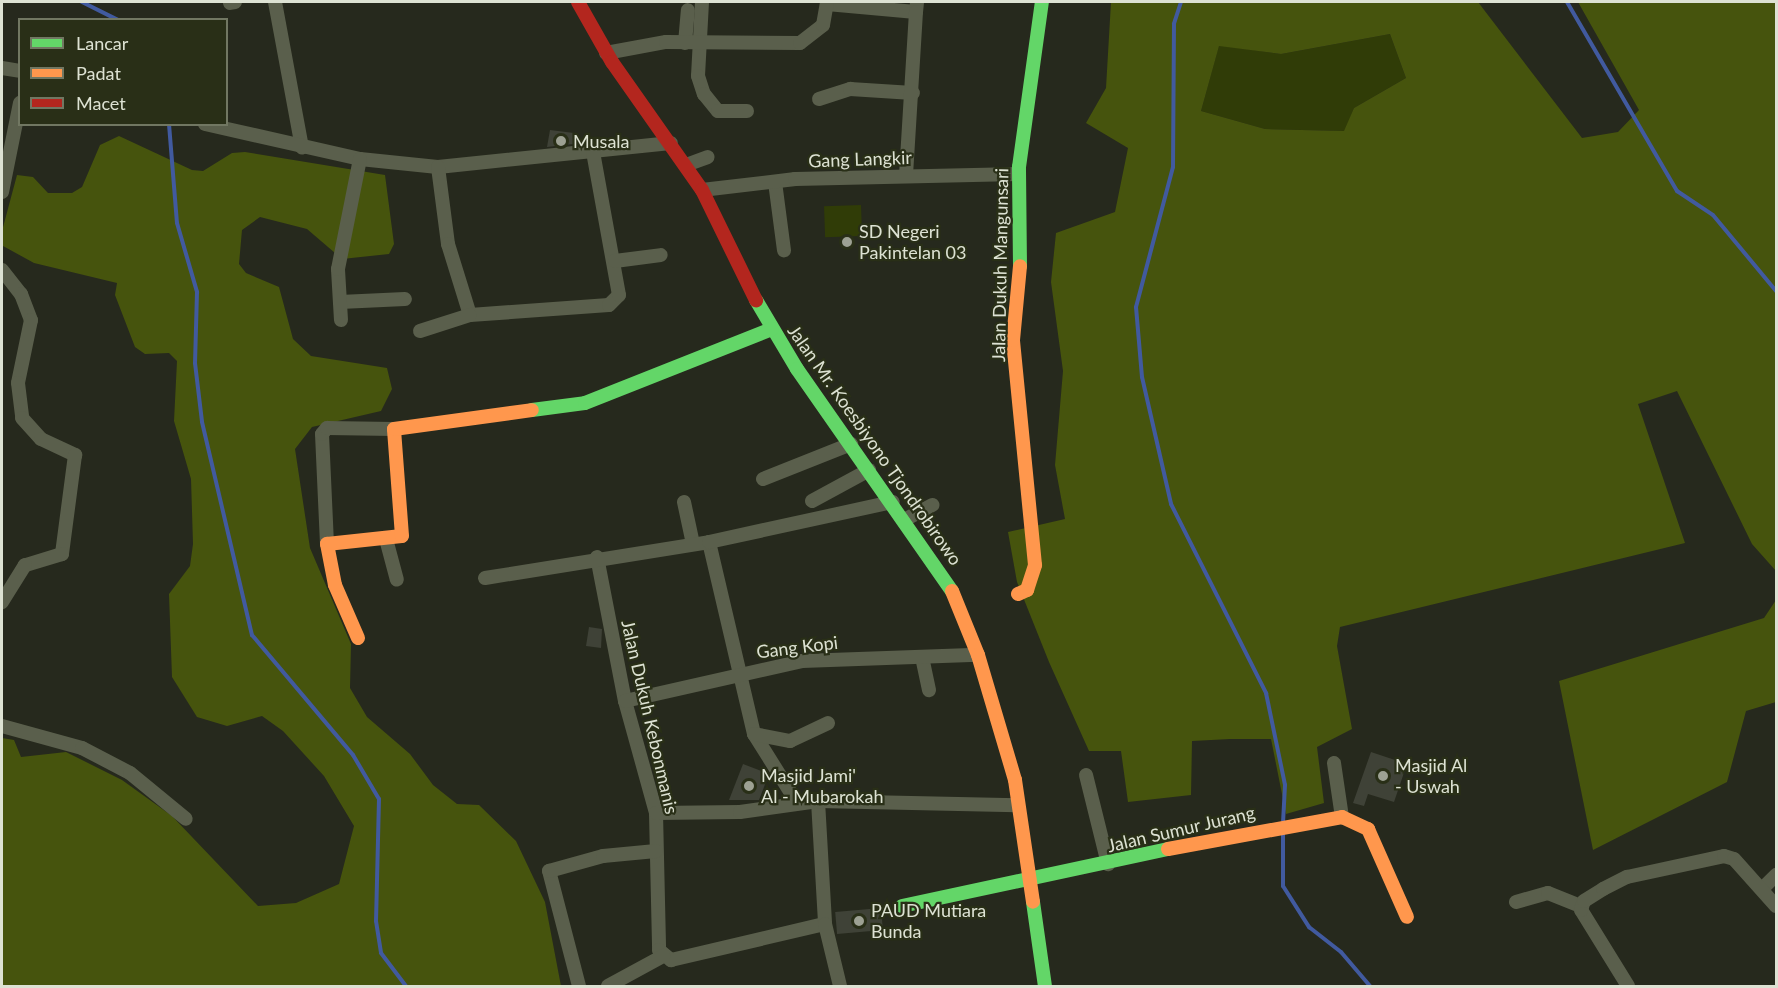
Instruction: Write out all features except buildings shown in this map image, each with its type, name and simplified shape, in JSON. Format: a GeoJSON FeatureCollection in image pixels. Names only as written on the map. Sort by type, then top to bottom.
{"type":"FeatureCollection","features":[{"type":"Feature","properties":{"kind":"street"},"geometry":{"type":"LineString","coordinates":[[275,2],[302,147]]}},
{"type":"Feature","properties":{"kind":"street","name":"Jalan Mr. Koesbiyono Tjondrobirowo"},"geometry":{"type":"LineString","coordinates":[[578,2],[606,53],[702,190],[772,329],[946,576],[978,655],[1017,805],[1045,987]]}},
{"type":"Feature","properties":{"kind":"street"},"geometry":{"type":"LineString","coordinates":[[691,44],[702,2]]}},
{"type":"Feature","properties":{"kind":"street","name":"Jalan Dukuh Mangunsari"},"geometry":{"type":"LineString","coordinates":[[1018,594],[1027,590],[1035,566],[1013,340],[1020,280],[1019,174],[1042,2]]}},
{"type":"Feature","properties":{"kind":"street"},"geometry":{"type":"LineString","coordinates":[[606,53],[691,44],[800,43],[823,25],[827,3],[916,7],[913,93],[906,175]]}},
{"type":"Feature","properties":{"kind":"street"},"geometry":{"type":"LineString","coordinates":[[688,10],[691,44],[698,76],[708,104],[718,111],[747,111]]}},
{"type":"Feature","properties":{"kind":"street"},"geometry":{"type":"LineString","coordinates":[[2,68],[18,70]]}},
{"type":"Feature","properties":{"kind":"street"},"geometry":{"type":"LineString","coordinates":[[819,99],[862,88],[913,93]]}},
{"type":"Feature","properties":{"kind":"street"},"geometry":{"type":"LineString","coordinates":[[2,192],[18,113]]}},
{"type":"Feature","properties":{"kind":"street"},"geometry":{"type":"LineString","coordinates":[[213,126],[360,159],[438,167],[671,143]]}},
{"type":"Feature","properties":{"kind":"street"},"geometry":{"type":"LineString","coordinates":[[420,331],[470,315],[609,305],[619,295],[615,261],[593,152]]}},
{"type":"Feature","properties":{"kind":"street"},"geometry":{"type":"LineString","coordinates":[[686,165],[708,157]]}},
{"type":"Feature","properties":{"kind":"street"},"geometry":{"type":"LineString","coordinates":[[341,320],[338,269],[360,159]]}},
{"type":"Feature","properties":{"kind":"street"},"geometry":{"type":"LineString","coordinates":[[438,167],[448,244],[470,315]]}},
{"type":"Feature","properties":{"kind":"street","name":"Gang Langkir"},"geometry":{"type":"LineString","coordinates":[[702,190],[775,182],[906,175],[1019,174]]}},
{"type":"Feature","properties":{"kind":"street"},"geometry":{"type":"LineString","coordinates":[[775,182],[784,250]]}},
{"type":"Feature","properties":{"kind":"street"},"geometry":{"type":"LineString","coordinates":[[615,261],[661,255]]}},
{"type":"Feature","properties":{"kind":"street"},"geometry":{"type":"LineString","coordinates":[[2,270],[21,294],[31,321],[18,383],[22,418],[41,440],[75,455],[62,554],[25,565],[2,602]]}},
{"type":"Feature","properties":{"kind":"street"},"geometry":{"type":"LineString","coordinates":[[340,302],[405,299]]}},
{"type":"Feature","properties":{"kind":"street"},"geometry":{"type":"LineString","coordinates":[[358,638],[335,585],[327,544],[322,434],[327,428],[394,429],[441,419],[585,403],[772,329]]}},
{"type":"Feature","properties":{"kind":"street"},"geometry":{"type":"LineString","coordinates":[[327,544],[402,536],[394,429]]}},
{"type":"Feature","properties":{"kind":"street"},"geometry":{"type":"LineString","coordinates":[[763,479],[851,444]]}},
{"type":"Feature","properties":{"kind":"street"},"geometry":{"type":"LineString","coordinates":[[812,501],[870,470]]}},
{"type":"Feature","properties":{"kind":"street"},"geometry":{"type":"LineString","coordinates":[[684,502],[693,544]]}},
{"type":"Feature","properties":{"kind":"street"},"geometry":{"type":"LineString","coordinates":[[485,579],[597,556],[709,542],[894,502]]}},
{"type":"Feature","properties":{"kind":"street"},"geometry":{"type":"LineString","coordinates":[[906,519],[932,505]]}},
{"type":"Feature","properties":{"kind":"street"},"geometry":{"type":"LineString","coordinates":[[386,539],[397,580]]}},
{"type":"Feature","properties":{"kind":"street"},"geometry":{"type":"LineString","coordinates":[[709,542],[754,734],[796,801]]}},
{"type":"Feature","properties":{"kind":"street","name":"Jalan Dukuh Kebonmanis"},"geometry":{"type":"LineString","coordinates":[[597,556],[625,701],[656,813],[656,851],[663,956]]}},
{"type":"Feature","properties":{"kind":"street","name":"Gang Kopi"},"geometry":{"type":"LineString","coordinates":[[625,701],[739,672],[802,661],[978,655]]}},
{"type":"Feature","properties":{"kind":"street"},"geometry":{"type":"LineString","coordinates":[[922,657],[929,690]]}},
{"type":"Feature","properties":{"kind":"street"},"geometry":{"type":"LineString","coordinates":[[754,734],[790,741],[828,723]]}},
{"type":"Feature","properties":{"kind":"street"},"geometry":{"type":"LineString","coordinates":[[2,726],[82,748],[130,772],[186,819]]}},
{"type":"Feature","properties":{"kind":"street"},"geometry":{"type":"LineString","coordinates":[[1334,763],[1342,817],[1368,830],[1407,917]]}},
{"type":"Feature","properties":{"kind":"street"},"geometry":{"type":"LineString","coordinates":[[1086,775],[1108,864]]}},
{"type":"Feature","properties":{"kind":"street"},"geometry":{"type":"LineString","coordinates":[[656,813],[741,812],[796,801],[1017,805]]}},
{"type":"Feature","properties":{"kind":"street"},"geometry":{"type":"LineString","coordinates":[[818,801],[825,924],[840,987]]}},
{"type":"Feature","properties":{"kind":"street","name":"Jalan Sumur Jurang"},"geometry":{"type":"LineString","coordinates":[[902,906],[1029,881],[1263,829],[1342,817]]}},
{"type":"Feature","properties":{"kind":"street"},"geometry":{"type":"LineString","coordinates":[[579,987],[549,871],[554,866],[603,856],[656,851]]}},
{"type":"Feature","properties":{"kind":"street"},"geometry":{"type":"LineString","coordinates":[[1580,906],[1627,877],[1718,856],[1734,859],[1776,906]]}},
{"type":"Feature","properties":{"kind":"street"},"geometry":{"type":"LineString","coordinates":[[1762,889],[1776,875]]}},
{"type":"Feature","properties":{"kind":"street"},"geometry":{"type":"LineString","coordinates":[[1516,902],[1548,892],[1580,906],[1628,987]]}},
{"type":"Feature","properties":{"kind":"street"},"geometry":{"type":"LineString","coordinates":[[608,987],[663,956],[671,960],[825,924]]}},
{"type":"Feature","properties":{"kind":"green space"},"geometry":{"type":"Polygon","coordinates":[[[1111,2],[1478,2],[1582,138],[1618,132],[1639,110],[1578,2],[1776,2],[1776,571],[1752,544],[1677,391],[1638,404],[1685,543],[1340,627],[1337,646],[1352,729],[1317,747],[1324,803],[1286,814],[1271,739],[1192,741],[1191,795],[1128,802],[1121,751],[1089,751],[1049,662],[1017,582],[1008,532],[1065,519],[1055,465],[1063,371],[1051,282],[1056,233],[1115,212],[1128,148],[1086,123],[1106,88],[1111,2]],[[1390,34],[1281,54],[1219,46],[1201,111],[1265,129],[1344,131],[1354,108],[1406,78],[1390,34]]]}},
{"type":"Feature","properties":{"kind":"green space"},"geometry":{"type":"Polygon","coordinates":[[[1390,34],[1406,78],[1354,108],[1345,131],[1265,129],[1201,111],[1219,45],[1281,54],[1390,34]]]}},
{"type":"Feature","properties":{"kind":"green space"},"geometry":{"type":"Polygon","coordinates":[[[119,136],[192,170],[203,171],[232,153],[245,152],[385,175],[394,244],[389,254],[342,259],[307,229],[260,217],[242,230],[239,264],[246,273],[279,287],[293,339],[311,356],[387,368],[392,389],[381,411],[312,427],[295,449],[310,548],[351,644],[350,688],[367,717],[410,754],[433,785],[457,804],[479,805],[516,841],[545,902],[561,986],[2,986],[2,738],[14,740],[21,757],[66,752],[122,780],[172,816],[258,906],[296,903],[339,884],[354,826],[324,776],[283,731],[262,716],[227,726],[197,717],[172,677],[169,594],[190,566],[193,544],[191,479],[174,421],[177,361],[169,353],[145,354],[135,347],[115,295],[117,283],[34,263],[3,246],[2,231],[17,175],[33,177],[48,193],[72,193],[82,187],[100,145],[119,136]]]}},
{"type":"Feature","properties":{"kind":"green space"},"geometry":{"type":"Polygon","coordinates":[[[861,205],[862,236],[825,237],[824,206],[861,205]]]}},
{"type":"Feature","properties":{"kind":"green space"},"geometry":{"type":"Polygon","coordinates":[[[1776,600],[1776,702],[1746,711],[1727,782],[1593,850],[1559,681],[1764,618],[1776,600]]]}},
{"type":"Feature","properties":{"kind":"waterway"},"geometry":{"type":"LineString","coordinates":[[82,2],[114,18]]}},
{"type":"Feature","properties":{"kind":"waterway"},"geometry":{"type":"LineString","coordinates":[[1181,2],[1174,24],[1173,167],[1136,307],[1142,377],[1171,504],[1266,693],[1285,785],[1283,821]]}},
{"type":"Feature","properties":{"kind":"waterway"},"geometry":{"type":"LineString","coordinates":[[1567,2],[1677,191],[1713,215],[1776,291]]}},
{"type":"Feature","properties":{"kind":"waterway"},"geometry":{"type":"LineString","coordinates":[[169,126],[177,223],[197,292],[195,363],[202,422],[252,635],[353,755],[379,799],[376,921],[381,953],[406,986]]}},
{"type":"Feature","properties":{"kind":"waterway"},"geometry":{"type":"LineString","coordinates":[[1283,832],[1283,886],[1309,927],[1341,952],[1370,986]]}},
{"type":"Feature","properties":{"kind":"traffic: fast"},"geometry":{"type":"LineString","coordinates":[[1020,266],[1019,167],[1042,2]]}},
{"type":"Feature","properties":{"kind":"traffic: fast"},"geometry":{"type":"LineString","coordinates":[[756,300],[797,369],[952,591]]}},
{"type":"Feature","properties":{"kind":"traffic: fast"},"geometry":{"type":"LineString","coordinates":[[532,410],[585,403],[772,329]]}},
{"type":"Feature","properties":{"kind":"traffic: fast"},"geometry":{"type":"LineString","coordinates":[[902,906],[1168,849]]}},
{"type":"Feature","properties":{"kind":"traffic: fast"},"geometry":{"type":"LineString","coordinates":[[1033,902],[1045,986]]}},
{"type":"Feature","properties":{"kind":"traffic: slow"},"geometry":{"type":"LineString","coordinates":[[1018,594],[1027,590],[1035,565],[1013,340],[1020,266]]}},
{"type":"Feature","properties":{"kind":"traffic: slow"},"geometry":{"type":"LineString","coordinates":[[358,638],[335,585],[327,544],[402,536],[394,429],[532,410]]}},
{"type":"Feature","properties":{"kind":"traffic: slow"},"geometry":{"type":"LineString","coordinates":[[952,591],[978,655],[1015,780],[1033,902]]}},
{"type":"Feature","properties":{"kind":"traffic: slow"},"geometry":{"type":"LineString","coordinates":[[1168,849],[1342,817],[1368,829],[1407,917]]}},
{"type":"Feature","properties":{"kind":"traffic: jam"},"geometry":{"type":"LineString","coordinates":[[578,2],[612,62],[702,190],[756,300]]}},
{"type":"Feature","properties":{"kind":"place","name":"Musala"},"geometry":{"type":"Point","coordinates":[561,141]}},
{"type":"Feature","properties":{"kind":"place","name":"SD Negeri Pakintelan 03"},"geometry":{"type":"Point","coordinates":[847,242]}},
{"type":"Feature","properties":{"kind":"place","name":"Masjid Al - Uswah"},"geometry":{"type":"Point","coordinates":[1383,776]}},
{"type":"Feature","properties":{"kind":"place","name":"Masjid Jami' Al - Mubarokah"},"geometry":{"type":"Point","coordinates":[749,786]}},
{"type":"Feature","properties":{"kind":"place","name":"PAUD Mutiara Bunda"},"geometry":{"type":"Point","coordinates":[859,921]}}]}
